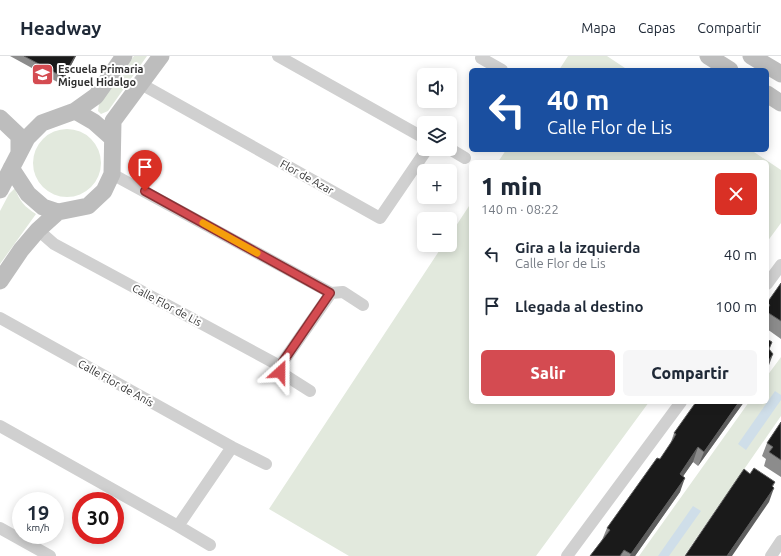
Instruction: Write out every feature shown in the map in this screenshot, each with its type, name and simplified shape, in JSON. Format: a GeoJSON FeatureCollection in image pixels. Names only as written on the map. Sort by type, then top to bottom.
{"type":"FeatureCollection","features":[{"type":"Feature","properties":{"kind":"main road"},"geometry":{"type":"LineString","coordinates":[[0,119],[24,124],[42,123],[75,111],[96,96],[124,56]]}},
{"type":"Feature","properties":{"kind":"main road"},"geometry":{"type":"LineString","coordinates":[[11,168],[28,194],[43,207],[58,212],[88,206],[104,191],[112,174],[113,121],[161,56]]}},
{"type":"Feature","properties":{"kind":"main road"},"geometry":{"type":"LineString","coordinates":[[708,56],[727,68]]}},
{"type":"Feature","properties":{"kind":"main road"},"geometry":{"type":"LineString","coordinates":[[751,56],[781,74]]}},
{"type":"Feature","properties":{"kind":"main road"},"geometry":{"type":"LineString","coordinates":[[769,95],[781,103]]}},
{"type":"Feature","properties":{"kind":"main road"},"geometry":{"type":"LineString","coordinates":[[75,111],[94,122],[112,138]]}},
{"type":"Feature","properties":{"kind":"main road"},"geometry":{"type":"LineString","coordinates":[[0,119],[19,136],[19,152]]}},
{"type":"Feature","properties":{"kind":"main road"},"geometry":{"type":"LineString","coordinates":[[0,190],[27,138],[42,123]]}},
{"type":"Feature","properties":{"kind":"main road"},"geometry":{"type":"LineString","coordinates":[[0,281],[21,250],[38,230],[58,212]]}},
{"type":"Feature","properties":{"kind":"street"},"geometry":{"type":"LineString","coordinates":[[278,56],[417,134]]}},
{"type":"Feature","properties":{"kind":"street"},"geometry":{"type":"LineString","coordinates":[[480,57],[499,68]]}},
{"type":"Feature","properties":{"kind":"street","name":"Flor de Azar"},"geometry":{"type":"LineString","coordinates":[[141,84],[380,218],[421,156]]}},
{"type":"Feature","properties":{"kind":"street"},"geometry":{"type":"LineString","coordinates":[[457,154],[464,158]]}},
{"type":"Feature","properties":{"kind":"street"},"geometry":{"type":"LineString","coordinates":[[112,174],[330,293],[343,292],[363,305]]}},
{"type":"Feature","properties":{"kind":"street","name":"Calle Flor de Lis"},"geometry":{"type":"LineString","coordinates":[[38,230],[54,244],[280,366],[280,372],[310,391]]}},
{"type":"Feature","properties":{"kind":"street"},"geometry":{"type":"LineString","coordinates":[[769,281],[781,265]]}},
{"type":"Feature","properties":{"kind":"street"},"geometry":{"type":"LineString","coordinates":[[280,366],[330,293]]}},
{"type":"Feature","properties":{"kind":"street","name":"Calle Flor de Anís"},"geometry":{"type":"LineString","coordinates":[[0,318],[232,447],[266,464]]}},
{"type":"Feature","properties":{"kind":"street"},"geometry":{"type":"LineString","coordinates":[[567,556],[680,404]]}},
{"type":"Feature","properties":{"kind":"street"},"geometry":{"type":"LineString","coordinates":[[0,426],[210,545]]}},
{"type":"Feature","properties":{"kind":"street"},"geometry":{"type":"LineString","coordinates":[[178,526],[232,447]]}},
{"type":"Feature","properties":{"kind":"street"},"geometry":{"type":"LineString","coordinates":[[0,528],[50,556]]}},
{"type":"Feature","properties":{"kind":"street"},"geometry":{"type":"LineString","coordinates":[[771,556],[781,541]]}},
{"type":"Feature","properties":{"kind":"shaded area"},"geometry":{"type":"Polygon","coordinates":[[[134,56],[147,56],[108,111],[101,114],[98,111],[99,104],[134,56]]]}},
{"type":"Feature","properties":{"kind":"shaded area"},"geometry":{"type":"Polygon","coordinates":[[[568,56],[607,56],[625,68],[560,68],[568,56]]]}},
{"type":"Feature","properties":{"kind":"shaded area"},"geometry":{"type":"Polygon","coordinates":[[[67,129],[80,132],[91,139],[98,150],[101,163],[98,176],[91,187],[80,194],[67,197],[54,194],[43,187],[36,176],[33,163],[36,150],[43,139],[54,132],[67,129]]]}},
{"type":"Feature","properties":{"kind":"shaded area"},"geometry":{"type":"Polygon","coordinates":[[[505,152],[754,152],[766,160],[499,160],[505,152]]]}},
{"type":"Feature","properties":{"kind":"shaded area"},"geometry":{"type":"Polygon","coordinates":[[[769,162],[781,170],[781,223],[769,239],[769,162]]]}},
{"type":"Feature","properties":{"kind":"shaded area"},"geometry":{"type":"Polygon","coordinates":[[[15,188],[18,197],[36,214],[0,264],[0,211],[9,194],[15,188]]]}},
{"type":"Feature","properties":{"kind":"shaded area"},"geometry":{"type":"Polygon","coordinates":[[[469,206],[469,404],[648,404],[536,556],[349,556],[269,509],[438,252],[457,252],[457,224],[469,206]]]}},
{"type":"Feature","properties":{"kind":"shaded area"},"geometry":{"type":"Polygon","coordinates":[[[781,357],[781,416],[684,556],[639,556],[748,404],[769,404],[769,373],[781,357]]]}},
{"type":"Feature","properties":{"kind":"shaded area"},"geometry":{"type":"Polygon","coordinates":[[[775,391],[781,395],[781,400],[746,450],[738,444],[766,404],[769,404],[769,400],[775,391]]]}},
{"type":"Feature","properties":{"kind":"shaded area"},"geometry":{"type":"Polygon","coordinates":[[[693,506],[701,511],[669,556],[658,556],[693,506]]]}},
{"type":"Feature","properties":{"kind":"building"},"geometry":{"type":"Polygon","coordinates":[[[24,56],[75,56],[63,77],[24,56]]]}},
{"type":"Feature","properties":{"kind":"building"},"geometry":{"type":"Polygon","coordinates":[[[781,283],[781,321],[769,313],[769,300],[781,283]]]}},
{"type":"Feature","properties":{"kind":"building"},"geometry":{"type":"Polygon","coordinates":[[[769,340],[772,342],[769,349],[769,340]]]}},
{"type":"Feature","properties":{"kind":"building"},"geometry":{"type":"Polygon","coordinates":[[[769,349],[773,354],[769,360],[769,349]]]}},
{"type":"Feature","properties":{"kind":"building"},"geometry":{"type":"Polygon","coordinates":[[[695,404],[738,404],[704,452],[698,447],[680,474],[685,478],[631,554],[624,550],[620,556],[590,556],[610,530],[607,528],[657,458],[660,459],[676,434],[674,433],[695,404]]]}},
{"type":"Feature","properties":{"kind":"building"},"geometry":{"type":"Polygon","coordinates":[[[781,422],[781,460],[769,452],[773,447],[767,443],[781,422]]]}},
{"type":"Feature","properties":{"kind":"building"},"geometry":{"type":"Polygon","coordinates":[[[754,468],[775,482],[772,486],[774,488],[727,556],[685,556],[744,469],[750,474],[754,468]]]}},
{"type":"Feature","properties":{"kind":"slow traffic"},"geometry":{"type":"LineString","coordinates":[[203,223],[257,253]]}},
{"type":"Feature","properties":{"kind":"place","name":"Escuela Primaria Miguel Hidalgo"},"geometry":{"type":"Point","coordinates":[42,75]}},
{"type":"Feature","properties":{"kind":"route"},"geometry":{"type":"LineString","coordinates":[[145,191],[330,293],[280,366],[280,372]]}}]}
